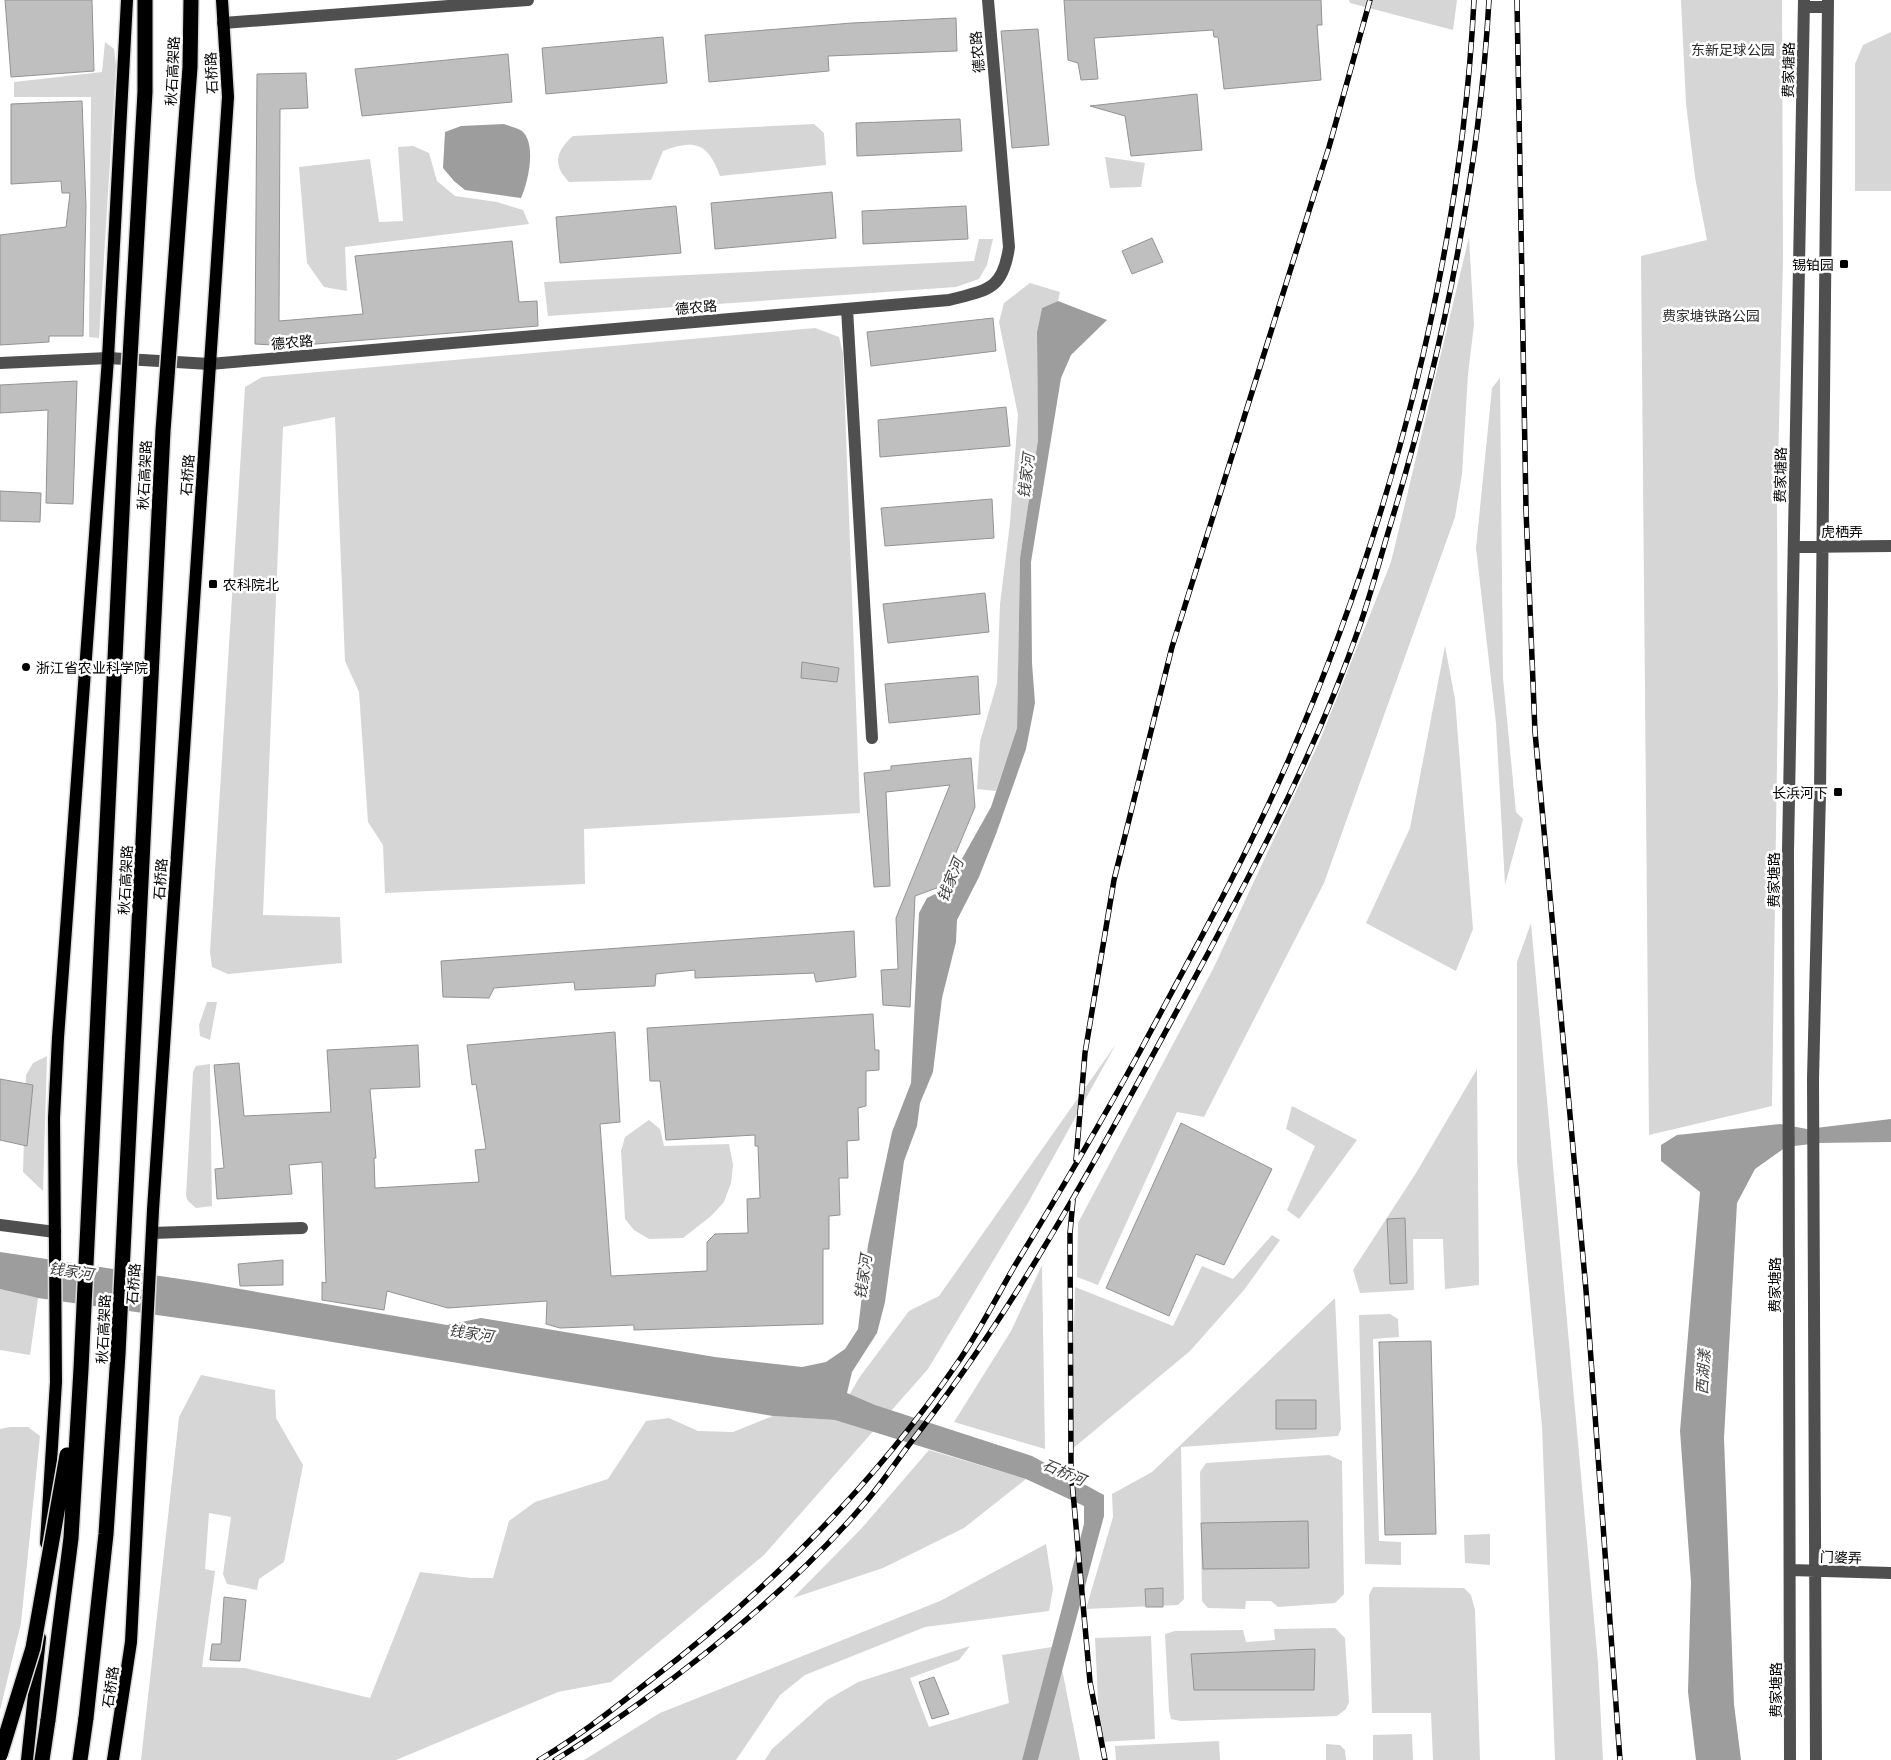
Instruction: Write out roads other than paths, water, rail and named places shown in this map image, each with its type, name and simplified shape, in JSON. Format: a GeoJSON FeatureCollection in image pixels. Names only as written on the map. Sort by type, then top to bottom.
{"type":"FeatureCollection","features":[{"type":"Feature","properties":{"kind":"highway","name":"秋石高架路"},"geometry":{"type":"LineString","coordinates":[[42,1760],[71,1538],[81,1369],[144,92],[145,0]]}},
{"type":"Feature","properties":{"kind":"highway","name":"秋石高架路"},"geometry":{"type":"LineString","coordinates":[[80,1760],[92,1676],[106,1543],[118,1354],[163,431],[190,67],[191,0]]}},
{"type":"Feature","properties":{"kind":"highway"},"geometry":{"type":"LineString","coordinates":[[0,1754],[33,1648],[81,1369]]}},
{"type":"Feature","properties":{"kind":"main road"},"geometry":{"type":"LineString","coordinates":[[28,1760],[39,1659],[56,1382],[54,1317],[54,1118],[58,1038],[108,358],[127,0]]}},
{"type":"Feature","properties":{"kind":"main road","name":"石桥路"},"geometry":{"type":"LineString","coordinates":[[113,1760],[131,1642],[150,1253],[228,96],[222,0]]}},
{"type":"Feature","properties":{"kind":"street"},"geometry":{"type":"LineString","coordinates":[[224,23],[528,0]]}},
{"type":"Feature","properties":{"kind":"street","name":"德农路"},"geometry":{"type":"LineString","coordinates":[[0,363],[108,358],[210,364],[949,300],[980,292],[998,281],[1006,270],[1009,247],[988,0]]}},
{"type":"Feature","properties":{"kind":"street"},"geometry":{"type":"LineString","coordinates":[[1804,4],[1828,4],[1821,546],[1820,793],[1813,1079],[1816,1760]]}},
{"type":"Feature","properties":{"kind":"street","name":"费家塘路"},"geometry":{"type":"LineString","coordinates":[[1790,1760],[1788,851],[1804,4]]}},
{"type":"Feature","properties":{"kind":"street"},"geometry":{"type":"LineString","coordinates":[[847,309],[872,738]]}},
{"type":"Feature","properties":{"kind":"street","name":"虎栖弄"},"geometry":{"type":"LineString","coordinates":[[1794,547],[1891,546]]}},
{"type":"Feature","properties":{"kind":"street"},"geometry":{"type":"LineString","coordinates":[[0,1225],[55,1238]]}},
{"type":"Feature","properties":{"kind":"street"},"geometry":{"type":"LineString","coordinates":[[152,1234],[302,1228]]}},
{"type":"Feature","properties":{"kind":"street","name":"门婆弄"},"geometry":{"type":"LineString","coordinates":[[1791,1570],[1891,1574]]}},
{"type":"Feature","properties":{"kind":"water"},"geometry":{"type":"Polygon","coordinates":[[[504,124],[522,131],[527,137],[529,145],[530,164],[521,198],[465,190],[443,168],[445,132],[461,126],[504,124]]]}},
{"type":"Feature","properties":{"kind":"water","name":"钱家河"},"geometry":{"type":"Polygon","coordinates":[[[1058,301],[1107,320],[1071,355],[1061,378],[1031,562],[1032,663],[1035,703],[1026,749],[996,834],[979,877],[957,920],[956,942],[942,998],[933,1072],[920,1103],[917,1126],[904,1161],[885,1302],[877,1333],[852,1372],[847,1393],[875,1405],[1032,1456],[1104,1495],[1104,1516],[1038,1760],[1022,1760],[1084,1524],[1084,1506],[1026,1479],[835,1420],[773,1416],[255,1329],[38,1298],[0,1289],[0,1252],[200,1282],[447,1325],[481,1318],[715,1357],[802,1367],[826,1362],[845,1349],[858,1329],[868,1245],[892,1132],[911,1083],[919,913],[927,898],[945,889],[991,807],[1017,728],[1020,558],[1038,440],[1037,332],[1042,308],[1058,301]]]}},
{"type":"Feature","properties":{"kind":"water","name":"西湖漾"},"geometry":{"type":"Polygon","coordinates":[[[1891,1119],[1891,1142],[1819,1143],[1786,1147],[1755,1169],[1737,1203],[1724,1438],[1734,1704],[1741,1760],[1696,1760],[1688,1692],[1691,1582],[1680,1431],[1700,1192],[1661,1161],[1661,1145],[1677,1135],[1780,1124],[1807,1129],[1891,1119]]]}},
{"type":"Feature","properties":{"kind":"railway"},"geometry":{"type":"LineString","coordinates":[[1076,1160],[1085,1053],[1114,880],[1172,647],[1329,147],[1370,0]]}},
{"type":"Feature","properties":{"kind":"railway"},"geometry":{"type":"LineString","coordinates":[[539,1760],[608,1713],[692,1648],[734,1612],[815,1535],[889,1453],[923,1410],[972,1341],[1109,1107],[1198,944],[1236,871],[1289,759],[1326,669],[1360,577],[1389,483],[1415,387],[1437,291],[1454,194],[1467,97],[1474,0]]}},
{"type":"Feature","properties":{"kind":"railway"},"geometry":{"type":"LineString","coordinates":[[555,1760],[641,1702],[730,1634],[813,1558],[876,1490],[975,1354],[1037,1259],[1122,1112],[1236,902],[1316,738],[1339,682],[1364,613],[1409,462],[1442,332],[1467,200],[1477,134],[1489,0]]}},
{"type":"Feature","properties":{"kind":"railway"},"geometry":{"type":"LineString","coordinates":[[1517,0],[1526,510],[1535,732],[1586,1290],[1620,1760]]}},
{"type":"Feature","properties":{"kind":"railway"},"geometry":{"type":"LineString","coordinates":[[1073,1200],[1070,1233],[1071,1470],[1090,1682],[1105,1760]]}},
{"type":"Feature","properties":{"kind":"place","name":"锡铂园"},"geometry":{"type":"Point","coordinates":[1844,264]}},
{"type":"Feature","properties":{"kind":"place","name":"农科院北"},"geometry":{"type":"Point","coordinates":[213,584]}},
{"type":"Feature","properties":{"kind":"place","name":"浙江省农业科学院"},"geometry":{"type":"Point","coordinates":[26,667]}},
{"type":"Feature","properties":{"kind":"place","name":"长浜河下"},"geometry":{"type":"Point","coordinates":[1838,792]}},
{"type":"Feature","properties":{"kind":"park label","name":"东新足球公园"},"geometry":{"type":"Point","coordinates":[1733,49]}},
{"type":"Feature","properties":{"kind":"park label","name":"费家塘铁路公园"},"geometry":{"type":"Point","coordinates":[1711,315]}},
{"type":"Feature","properties":{"kind":"water label","name":"石桥河"},"geometry":{"type":"Point","coordinates":[1064,1472]}}]}
